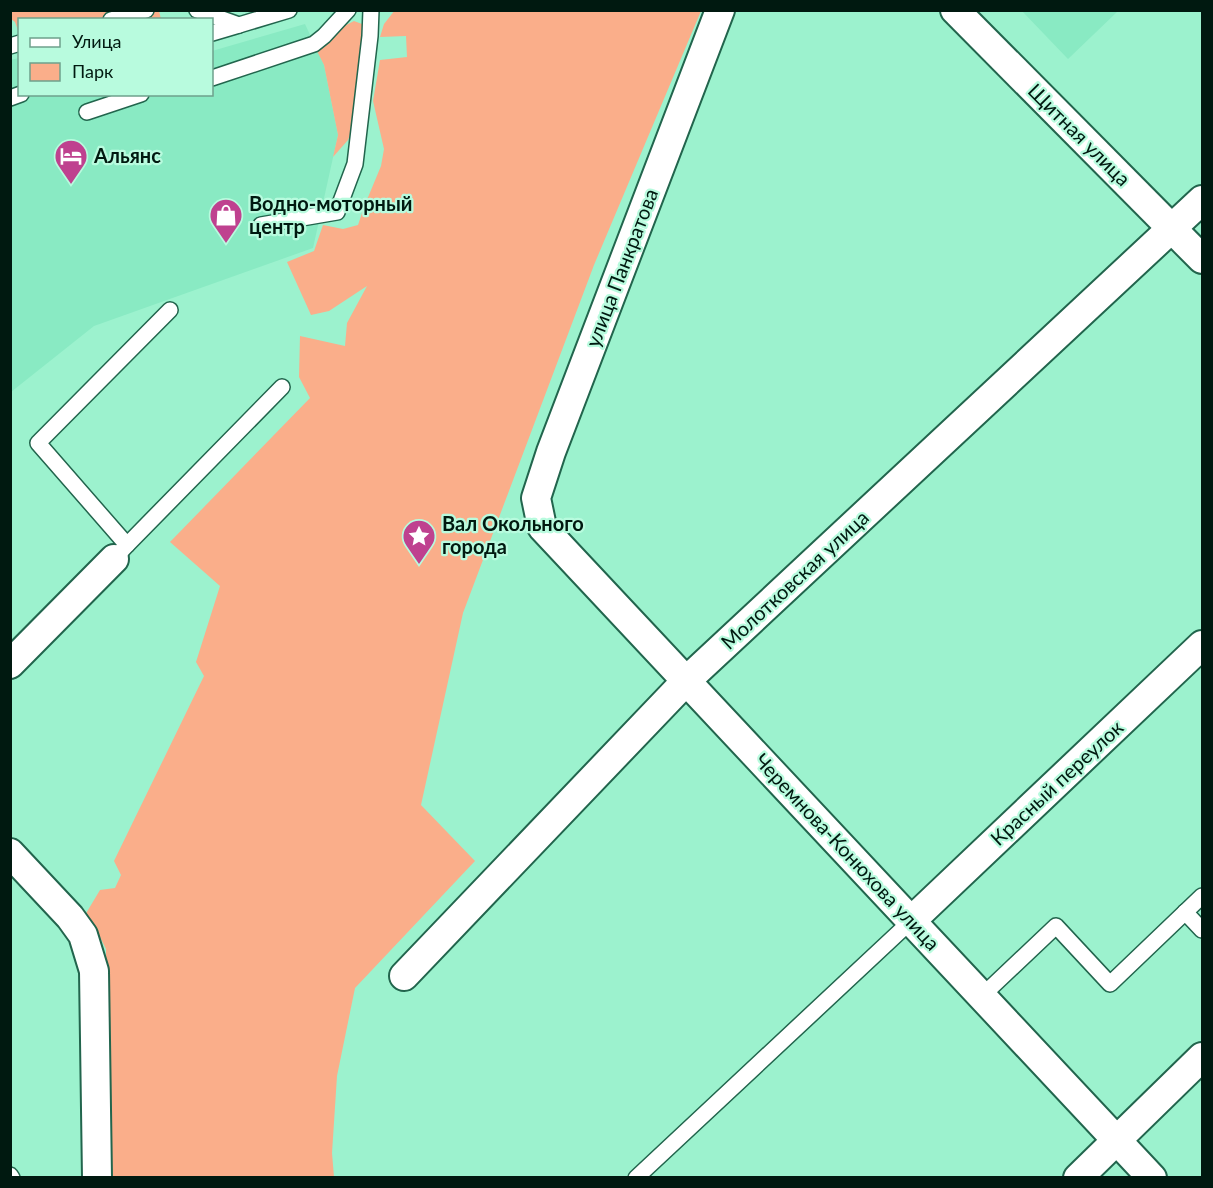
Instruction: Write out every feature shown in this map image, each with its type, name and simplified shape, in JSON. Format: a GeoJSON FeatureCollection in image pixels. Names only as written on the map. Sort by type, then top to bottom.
{"type":"FeatureCollection","features":[{"type":"Feature","properties":{"kind":"street","name":"улица Панкратова"},"geometry":{"type":"LineString","coordinates":[[542,527],[536,498],[551,452],[720,10]]}},
{"type":"Feature","properties":{"kind":"street","name":"Щитная улица"},"geometry":{"type":"LineString","coordinates":[[955,10],[1203,259]]}},
{"type":"Feature","properties":{"kind":"street","name":"Молотковская улица"},"geometry":{"type":"LineString","coordinates":[[404,976],[686,681],[1203,200]]}},
{"type":"Feature","properties":{"kind":"street","name":"Черемнова-Конюхова улица"},"geometry":{"type":"LineString","coordinates":[[542,527],[1152,1178]]}},
{"type":"Feature","properties":{"kind":"street"},"geometry":{"type":"LineString","coordinates":[[10,664],[121,552]]}},
{"type":"Feature","properties":{"kind":"street","name":"Красный переулок"},"geometry":{"type":"LineString","coordinates":[[911,921],[1203,645]]}},
{"type":"Feature","properties":{"kind":"street"},"geometry":{"type":"LineString","coordinates":[[10,853],[70,917],[83,935],[94,971],[97,1178]]}},
{"type":"Feature","properties":{"kind":"street"},"geometry":{"type":"LineString","coordinates":[[1078,1178],[1203,1057]]}},
{"type":"Feature","properties":{"kind":"lane"},"geometry":{"type":"LineString","coordinates":[[118,18],[146,10]]}},
{"type":"Feature","properties":{"kind":"lane"},"geometry":{"type":"LineString","coordinates":[[197,10],[239,25]]}},
{"type":"Feature","properties":{"kind":"lane"},"geometry":{"type":"LineString","coordinates":[[213,33],[289,10]]}},
{"type":"Feature","properties":{"kind":"lane"},"geometry":{"type":"LineString","coordinates":[[213,78],[314,44],[348,10]]}},
{"type":"Feature","properties":{"kind":"lane"},"geometry":{"type":"LineString","coordinates":[[261,225],[337,212],[355,164],[371,10]]}},
{"type":"Feature","properties":{"kind":"lane"},"geometry":{"type":"LineString","coordinates":[[87,112],[135,96]]}},
{"type":"Feature","properties":{"kind":"lane"},"geometry":{"type":"LineString","coordinates":[[170,310],[38,443],[121,552],[282,387]]}},
{"type":"Feature","properties":{"kind":"lane"},"geometry":{"type":"LineString","coordinates":[[982,996],[1056,926],[1110,984],[1203,896]]}},
{"type":"Feature","properties":{"kind":"lane"},"geometry":{"type":"LineString","coordinates":[[1185,912],[1203,930]]}},
{"type":"Feature","properties":{"kind":"lane"},"geometry":{"type":"LineString","coordinates":[[636,1178],[911,921]]}},
{"type":"Feature","properties":{"kind":"shaded area"},"geometry":{"type":"Polygon","coordinates":[[[1022,11],[1118,11],[1068,59],[1022,11]]]}},
{"type":"Feature","properties":{"kind":"shaded area"},"geometry":{"type":"Polygon","coordinates":[[[305,24],[324,65],[338,135],[313,248],[94,326],[11,392],[10,60],[18,58],[18,96],[213,96],[213,51],[305,24]]]}},
{"type":"Feature","properties":{"kind":"green space"},"geometry":{"type":"Polygon","coordinates":[[[395,10],[701,11],[594,265],[463,613],[421,805],[475,861],[355,988],[337,1076],[332,1153],[334,1177],[107,1177],[106,949],[96,929],[85,915],[100,890],[115,888],[121,875],[114,861],[204,676],[196,662],[220,586],[170,542],[310,398],[299,377],[300,336],[345,346],[347,323],[367,286],[329,311],[311,315],[287,262],[314,251],[323,225],[343,229],[358,225],[381,166],[384,149],[373,101],[380,60],[407,57],[406,36],[380,37],[384,24],[395,10]]]}},
{"type":"Feature","properties":{"kind":"green space"},"geometry":{"type":"Polygon","coordinates":[[[10,11],[159,11],[161,18],[18,18],[18,30],[15,22],[11,19],[10,11]]]}},
{"type":"Feature","properties":{"kind":"green space"},"geometry":{"type":"Polygon","coordinates":[[[354,21],[362,24],[366,33],[357,115],[348,140],[333,157],[338,135],[324,65],[317,51],[344,26],[354,21]]]}},
{"type":"Feature","properties":{"kind":"place","name":"Альянс"},"geometry":{"type":"Point","coordinates":[71,185]}},
{"type":"Feature","properties":{"kind":"place","name":"Водно-моторный центр"},"geometry":{"type":"Point","coordinates":[226,244]}},
{"type":"Feature","properties":{"kind":"place","name":"Вал Окольного города"},"geometry":{"type":"Point","coordinates":[419,565]}}]}
